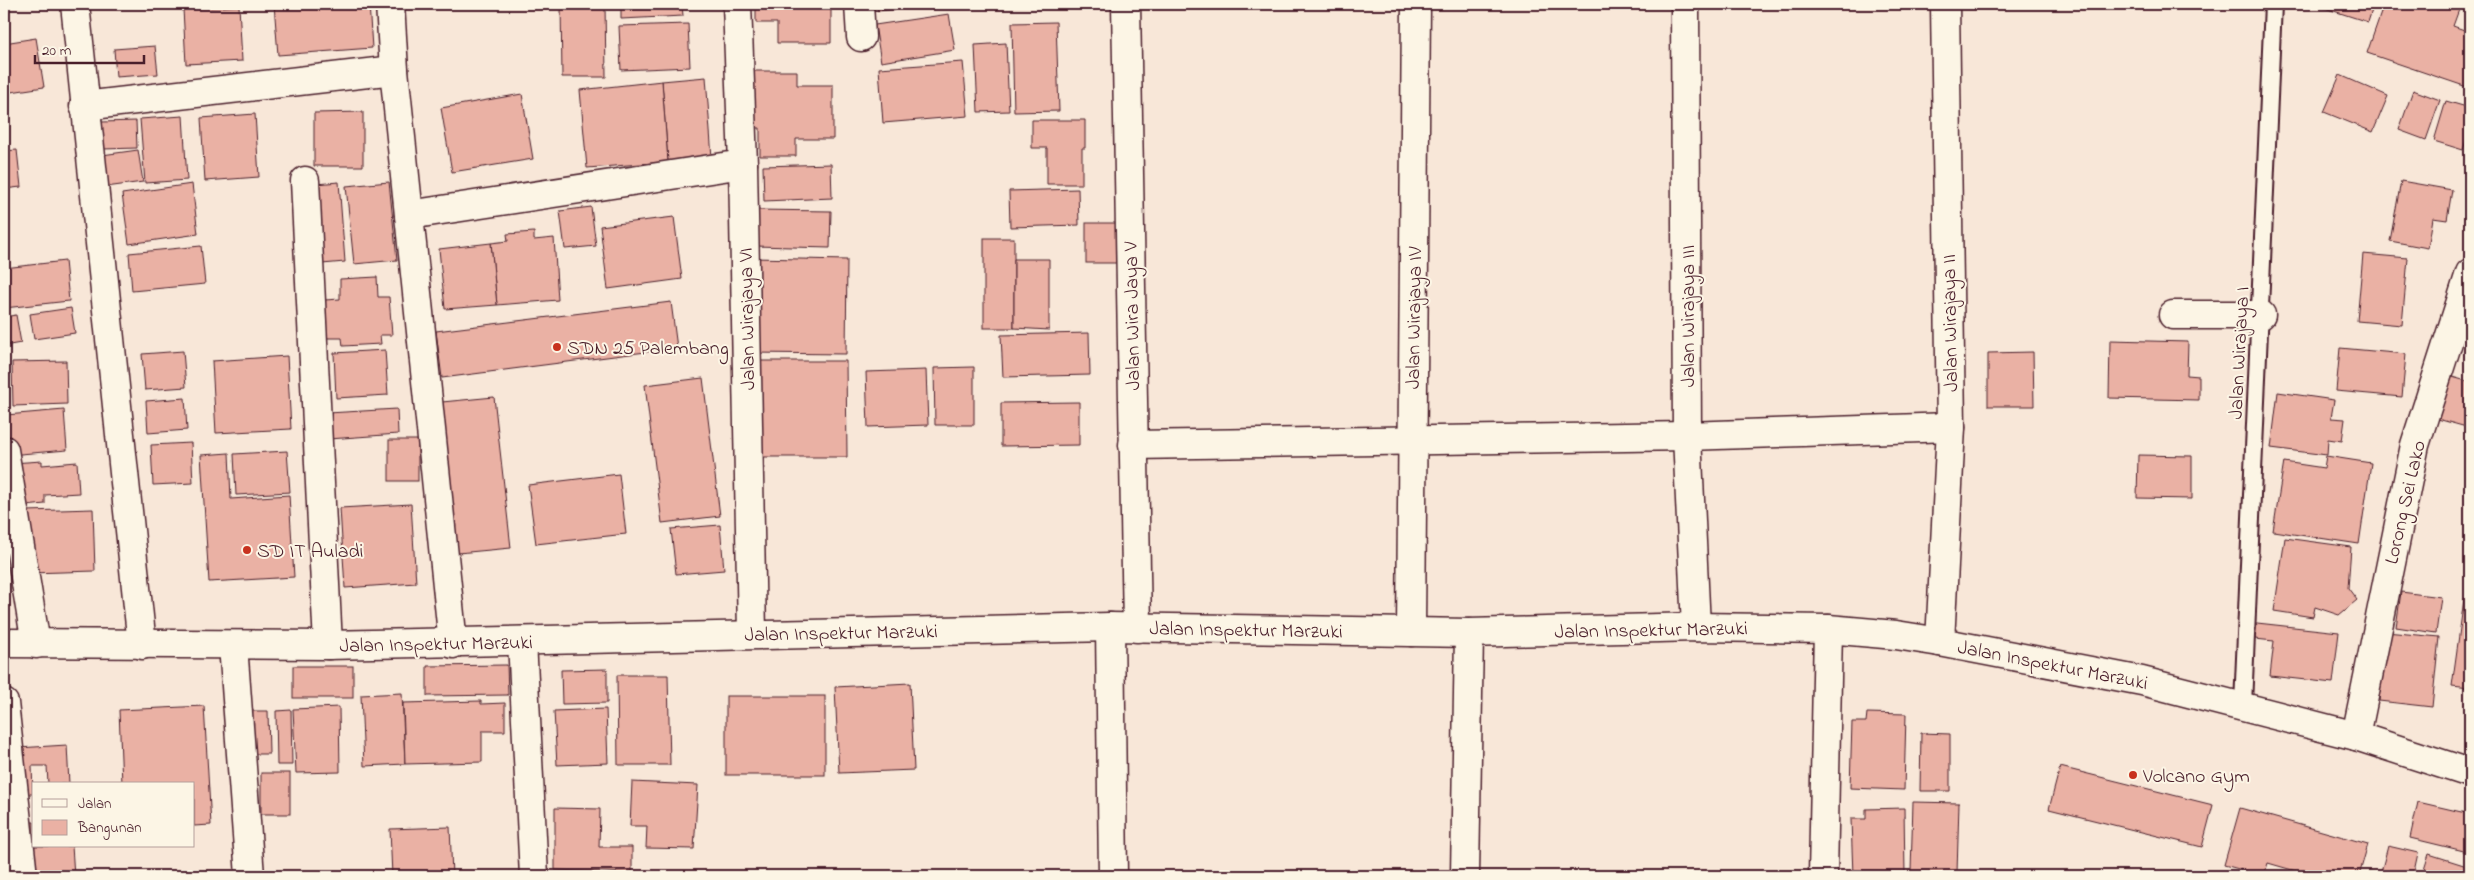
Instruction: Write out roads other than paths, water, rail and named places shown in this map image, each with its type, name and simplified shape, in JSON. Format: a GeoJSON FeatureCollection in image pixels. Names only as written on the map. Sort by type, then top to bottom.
{"type":"FeatureCollection","features":[{"type":"Feature","properties":{"kind":"street"},"geometry":{"type":"LineString","coordinates":[[75,4],[84,106],[142,645]]}},
{"type":"Feature","properties":{"kind":"street"},"geometry":{"type":"LineString","coordinates":[[390,4],[394,70],[453,644]]}},
{"type":"Feature","properties":{"kind":"street","name":"Jalan Wirajaya VI"},"geometry":{"type":"LineString","coordinates":[[737,4],[743,164],[752,634]]}},
{"type":"Feature","properties":{"kind":"street"},"geometry":{"type":"LineString","coordinates":[[859,4],[861,36]]}},
{"type":"Feature","properties":{"kind":"street","name":"Jalan Wira Jaya V"},"geometry":{"type":"LineString","coordinates":[[1126,4],[1137,628]]}},
{"type":"Feature","properties":{"kind":"street","name":"Jalan Wirajaya IV"},"geometry":{"type":"LineString","coordinates":[[1410,632],[1416,4]]}},
{"type":"Feature","properties":{"kind":"street","name":"Jalan Wirajaya III"},"geometry":{"type":"LineString","coordinates":[[1685,4],[1687,436],[1696,627]]}},
{"type":"Feature","properties":{"kind":"street","name":"Jalan Wirajaya II"},"geometry":{"type":"LineString","coordinates":[[1940,642],[1951,427],[1945,4]]}},
{"type":"Feature","properties":{"kind":"street"},"geometry":{"type":"LineString","coordinates":[[84,106],[394,70]]}},
{"type":"Feature","properties":{"kind":"street"},"geometry":{"type":"LineString","coordinates":[[409,215],[743,164]]}},
{"type":"Feature","properties":{"kind":"street"},"geometry":{"type":"LineString","coordinates":[[305,181],[328,645]]}},
{"type":"Feature","properties":{"kind":"street","name":"Lorong Sei Lako"},"geometry":{"type":"LineString","coordinates":[[2356,736],[2415,445],[2470,273]]}},
{"type":"Feature","properties":{"kind":"street"},"geometry":{"type":"LineString","coordinates":[[2173,315],[2261,315]]}},
{"type":"Feature","properties":{"kind":"street"},"geometry":{"type":"LineString","coordinates":[[1133,445],[1412,442],[1687,436],[1951,427]]}},
{"type":"Feature","properties":{"kind":"street"},"geometry":{"type":"LineString","coordinates":[[4,450],[36,644]]}},
{"type":"Feature","properties":{"kind":"street"},"geometry":{"type":"LineString","coordinates":[[1110,627],[1113,876]]}},
{"type":"Feature","properties":{"kind":"street","name":"Jalan Inspektur Marzuki"},"geometry":{"type":"LineString","coordinates":[[4,643],[76,642],[142,645],[453,644],[752,634],[1110,627],[1468,633],[1696,627],[1828,629],[1896,635],[1940,642],[2142,681],[2243,705],[2356,736],[2470,773]]}},
{"type":"Feature","properties":{"kind":"street"},"geometry":{"type":"LineString","coordinates":[[1823,876],[1828,629]]}},
{"type":"Feature","properties":{"kind":"street"},"geometry":{"type":"LineString","coordinates":[[1465,876],[1468,633]]}},
{"type":"Feature","properties":{"kind":"street"},"geometry":{"type":"LineString","coordinates":[[522,641],[534,876]]}},
{"type":"Feature","properties":{"kind":"street"},"geometry":{"type":"LineString","coordinates":[[233,645],[250,876]]}},
{"type":"Feature","properties":{"kind":"street"},"geometry":{"type":"LineString","coordinates":[[4,703],[23,876]]}},
{"type":"Feature","properties":{"kind":"lane","name":"Jalan Wirajaya I"},"geometry":{"type":"LineString","coordinates":[[2243,705],[2273,4]]}},
{"type":"Feature","properties":{"kind":"place","name":"SDN 25 Palembang"},"geometry":{"type":"Point","coordinates":[557,347]}},
{"type":"Feature","properties":{"kind":"place","name":"SD IT Auladi"},"geometry":{"type":"Point","coordinates":[247,550]}},
{"type":"Feature","properties":{"kind":"place","name":"Volcano Gym"},"geometry":{"type":"Point","coordinates":[2133,775]}}]}
